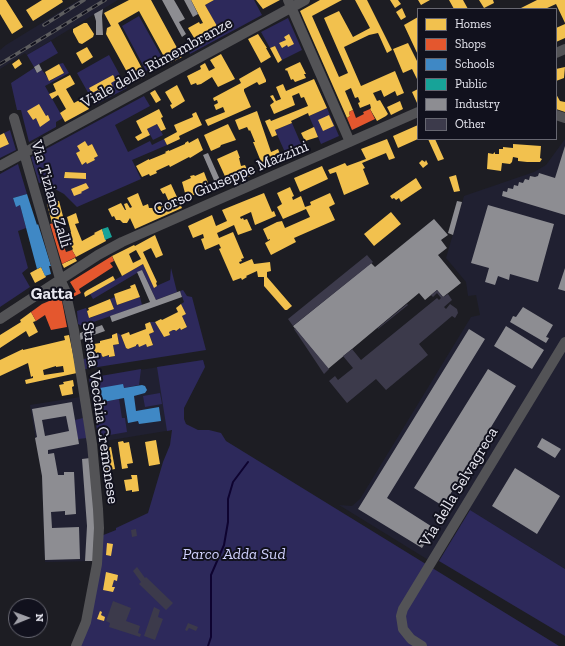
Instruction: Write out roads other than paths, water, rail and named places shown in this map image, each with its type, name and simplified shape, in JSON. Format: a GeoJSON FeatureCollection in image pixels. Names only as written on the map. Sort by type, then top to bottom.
{"type":"FeatureCollection","features":[{"type":"Feature","properties":{"kind":"street","name":"Viale delle Rimembranze"},"geometry":{"type":"LineString","coordinates":[[0,166],[290,4],[305,0]]}},
{"type":"Feature","properties":{"kind":"street"},"geometry":{"type":"LineString","coordinates":[[290,4],[350,142]]}},
{"type":"Feature","properties":{"kind":"street","name":"Corso Giuseppe Mazzini"},"geometry":{"type":"LineString","coordinates":[[0,319],[98,254],[122,242],[417,112]]}},
{"type":"Feature","properties":{"kind":"street","name":"Via Tiziano Zalli"},"geometry":{"type":"LineString","coordinates":[[14,118],[60,279]]}},
{"type":"Feature","properties":{"kind":"street","name":"Strada Vecchia Cremonese"},"geometry":{"type":"LineString","coordinates":[[60,279],[65,290],[74,330],[92,444],[98,509],[98,556],[95,578],[86,622],[76,646]]}},
{"type":"Feature","properties":{"kind":"street","name":"Via della Selvagreca"},"geometry":{"type":"LineString","coordinates":[[422,646],[411,639],[403,629],[401,616],[403,609],[565,342]]}},
{"type":"Feature","properties":{"kind":"waterway"},"geometry":{"type":"LineString","coordinates":[[208,646],[211,637],[211,575],[224,545],[228,522],[228,499],[233,482],[248,462]]}},
{"type":"Feature","properties":{"kind":"railway"},"geometry":{"type":"LineString","coordinates":[[44,25],[84,0]]}},
{"type":"Feature","properties":{"kind":"railway"},"geometry":{"type":"LineString","coordinates":[[0,64],[105,0]]}},
{"type":"Feature","properties":{"kind":"district","name":"Gatta"},"geometry":{"type":"Point","coordinates":[52,294]}},
{"type":"Feature","properties":{"kind":"park label","name":"Parco Adda Sud"},"geometry":{"type":"Point","coordinates":[234,554]}}]}
